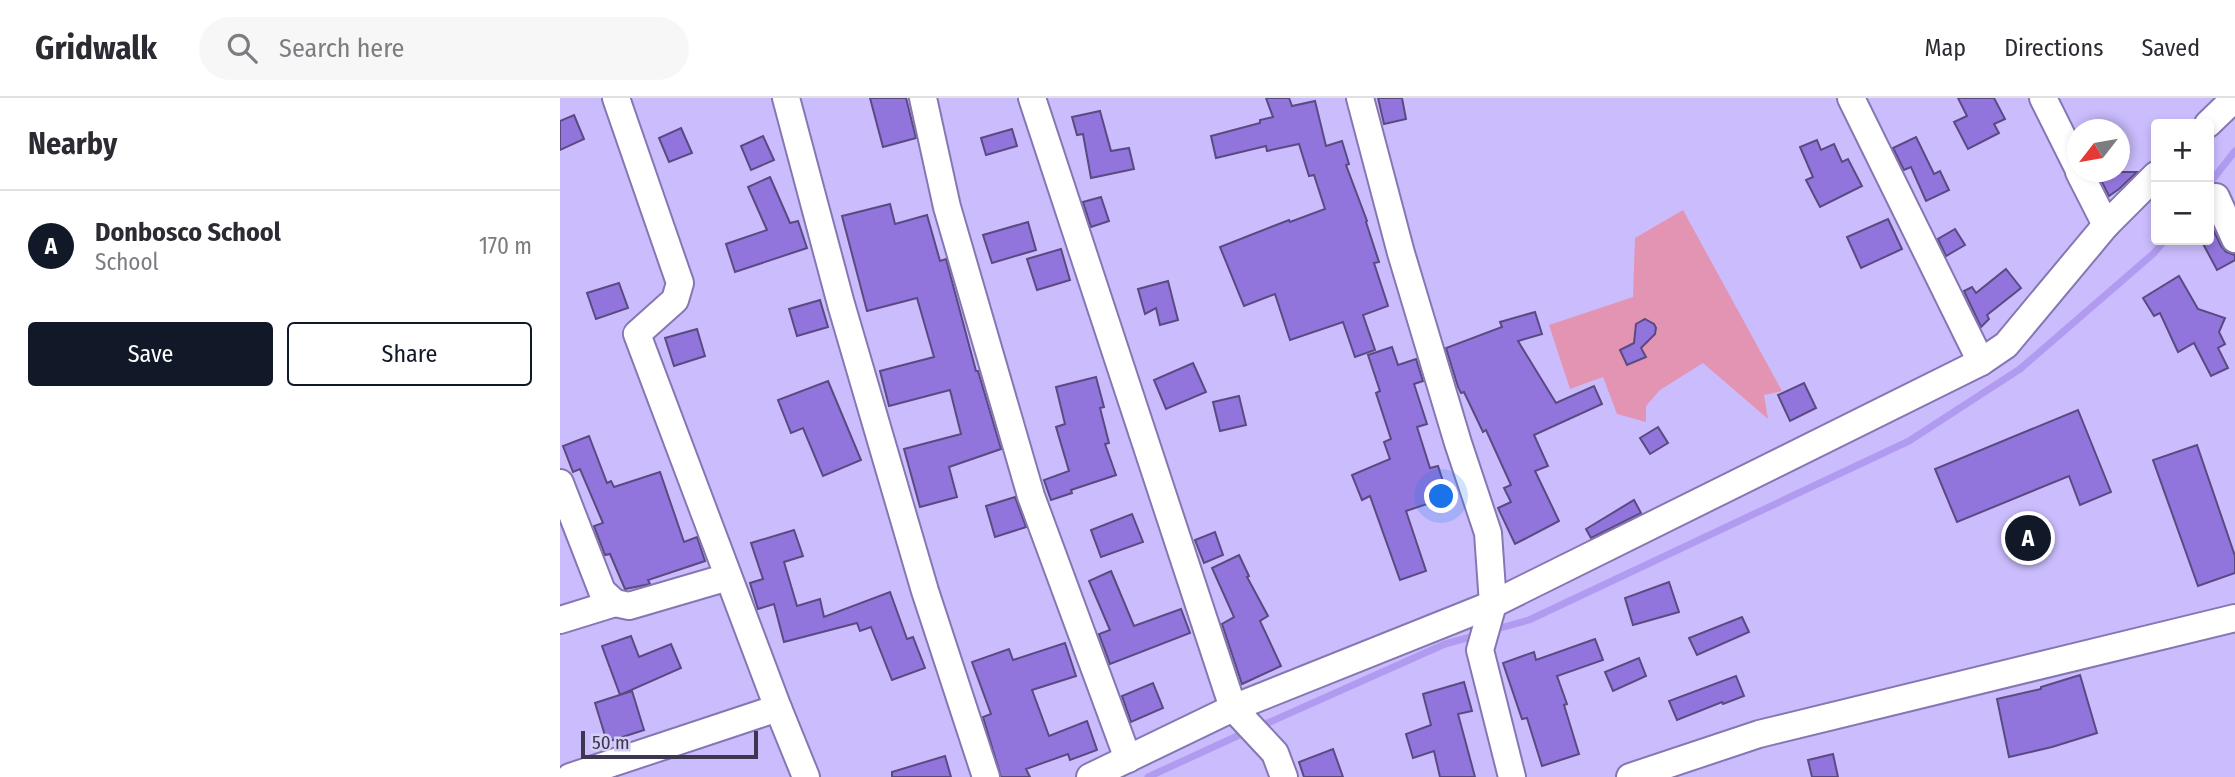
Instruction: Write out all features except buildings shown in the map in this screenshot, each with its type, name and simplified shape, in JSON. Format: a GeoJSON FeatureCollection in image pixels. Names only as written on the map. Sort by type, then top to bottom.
{"type":"FeatureCollection","features":[{"type":"Feature","properties":{"kind":"street"},"geometry":{"type":"LineString","coordinates":[[616,98],[680,283],[676,300],[637,334],[806,777]]}},
{"type":"Feature","properties":{"kind":"street"},"geometry":{"type":"LineString","coordinates":[[786,98],[841,304],[917,566],[986,777]]}},
{"type":"Feature","properties":{"kind":"street"},"geometry":{"type":"LineString","coordinates":[[923,98],[947,207],[1031,496],[1128,759]]}},
{"type":"Feature","properties":{"kind":"street"},"geometry":{"type":"LineString","coordinates":[[1032,98],[1233,708],[1275,753],[1284,777]]}},
{"type":"Feature","properties":{"kind":"street"},"geometry":{"type":"LineString","coordinates":[[1360,98],[1405,265],[1488,533],[1493,604],[1480,650],[1512,777]]}},
{"type":"Feature","properties":{"kind":"street"},"geometry":{"type":"LineString","coordinates":[[1851,98],[1981,362]]}},
{"type":"Feature","properties":{"kind":"street"},"geometry":{"type":"LineString","coordinates":[[2042,98],[2067,148]]}},
{"type":"Feature","properties":{"kind":"street"},"geometry":{"type":"LineString","coordinates":[[2213,119],[2235,98]]}},
{"type":"Feature","properties":{"kind":"street"},"geometry":{"type":"LineString","coordinates":[[1090,777],[1233,708],[1493,604],[1981,362],[2006,345],[2106,225],[2151,180]]}},
{"type":"Feature","properties":{"kind":"street"},"geometry":{"type":"LineString","coordinates":[[2084,182],[2106,225]]}},
{"type":"Feature","properties":{"kind":"street"},"geometry":{"type":"LineString","coordinates":[[2216,197],[2235,239]]}},
{"type":"Feature","properties":{"kind":"street"},"geometry":{"type":"LineString","coordinates":[[560,483],[602,590],[615,603]]}},
{"type":"Feature","properties":{"kind":"street"},"geometry":{"type":"LineString","coordinates":[[560,620],[615,603],[629,606],[729,577]]}},
{"type":"Feature","properties":{"kind":"street"},"geometry":{"type":"LineString","coordinates":[[1630,777],[1759,734],[2235,618]]}},
{"type":"Feature","properties":{"kind":"street"},"geometry":{"type":"LineString","coordinates":[[570,777],[778,708]]}},
{"type":"Feature","properties":{"kind":"shaded area"},"geometry":{"type":"Polygon","coordinates":[[[1683,210],[1782,391],[1764,395],[1768,419],[1703,363],[1660,390],[1646,406],[1646,422],[1617,414],[1603,377],[1570,389],[1549,325],[1633,297],[1635,238],[1683,210]]]}},
{"type":"Feature","properties":{"kind":"waterway"},"geometry":{"type":"LineString","coordinates":[[2211,182],[2235,151]]}},
{"type":"Feature","properties":{"kind":"waterway"},"geometry":{"type":"LineString","coordinates":[[1493,630],[1529,620],[1909,441],[2020,369],[2161,245]]}},
{"type":"Feature","properties":{"kind":"waterway"},"geometry":{"type":"LineString","coordinates":[[1261,726],[1445,644],[1478,635]]}},
{"type":"Feature","properties":{"kind":"waterway"},"geometry":{"type":"LineString","coordinates":[[1148,777],[1246,732]]}},
{"type":"Feature","properties":{"kind":"place","name":"Donbosco School"},"geometry":{"type":"Point","coordinates":[2028,538]}}]}
